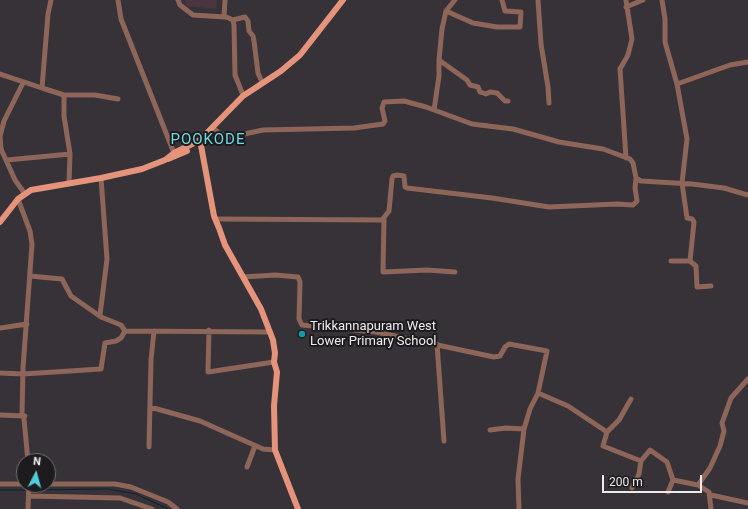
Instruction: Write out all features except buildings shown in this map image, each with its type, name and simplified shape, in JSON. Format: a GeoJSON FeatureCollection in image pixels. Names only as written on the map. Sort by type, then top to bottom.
{"type":"FeatureCollection","features":[{"type":"Feature","properties":{"kind":"main road"},"geometry":{"type":"LineString","coordinates":[[213,128],[220,118],[243,95],[289,66],[300,56],[312,43],[343,0]]}},
{"type":"Feature","properties":{"kind":"main road"},"geometry":{"type":"LineString","coordinates":[[0,222],[18,199],[24,194],[39,188],[101,178],[142,169],[182,153],[197,145],[200,140],[246,98],[290,68],[306,55],[347,0]]}},
{"type":"Feature","properties":{"kind":"main road"},"geometry":{"type":"LineString","coordinates":[[165,160],[174,153],[200,140]]}},
{"type":"Feature","properties":{"kind":"main road"},"geometry":{"type":"LineString","coordinates":[[200,140],[215,219],[225,245],[261,309],[270,332],[275,353],[274,362],[277,372],[274,406],[275,450],[298,509]]}},
{"type":"Feature","properties":{"kind":"street"},"geometry":{"type":"LineString","coordinates":[[42,88],[50,0]]}},
{"type":"Feature","properties":{"kind":"street"},"geometry":{"type":"LineString","coordinates":[[118,0],[121,19],[174,153]]}},
{"type":"Feature","properties":{"kind":"street"},"geometry":{"type":"LineString","coordinates":[[178,0],[180,4],[193,15],[225,17],[233,20],[245,17],[248,21],[249,31],[253,36],[258,72],[262,82]]}},
{"type":"Feature","properties":{"kind":"street"},"geometry":{"type":"LineString","coordinates":[[225,0],[225,17]]}},
{"type":"Feature","properties":{"kind":"street"},"geometry":{"type":"LineString","coordinates":[[434,110],[440,76],[439,60],[442,29],[446,12],[455,0]]}},
{"type":"Feature","properties":{"kind":"street"},"geometry":{"type":"LineString","coordinates":[[446,12],[473,22],[497,27],[520,27],[521,12],[505,10],[502,0]]}},
{"type":"Feature","properties":{"kind":"street"},"geometry":{"type":"LineString","coordinates":[[538,0],[541,44],[549,103]]}},
{"type":"Feature","properties":{"kind":"street"},"geometry":{"type":"LineString","coordinates":[[626,0],[632,39],[628,55],[620,69],[626,158]]}},
{"type":"Feature","properties":{"kind":"street"},"geometry":{"type":"LineString","coordinates":[[626,6],[643,0]]}},
{"type":"Feature","properties":{"kind":"street"},"geometry":{"type":"LineString","coordinates":[[662,0],[665,19],[665,42],[677,84],[687,139],[682,183],[686,218],[692,219],[694,222],[690,261]]}},
{"type":"Feature","properties":{"kind":"street"},"geometry":{"type":"LineString","coordinates":[[233,20],[234,68],[237,83],[243,95]]}},
{"type":"Feature","properties":{"kind":"street"},"geometry":{"type":"LineString","coordinates":[[439,60],[467,80],[470,85],[478,87],[480,92],[486,94],[490,92],[498,93],[504,101],[508,101]]}},
{"type":"Feature","properties":{"kind":"street"},"geometry":{"type":"LineString","coordinates":[[677,84],[730,65],[748,62]]}},
{"type":"Feature","properties":{"kind":"street"},"geometry":{"type":"LineString","coordinates":[[0,74],[64,96],[95,95],[118,99]]}},
{"type":"Feature","properties":{"kind":"street"},"geometry":{"type":"LineString","coordinates":[[23,83],[4,122],[0,136],[1,149],[15,180],[24,194]]}},
{"type":"Feature","properties":{"kind":"street"},"geometry":{"type":"LineString","coordinates":[[64,96],[64,116],[70,154],[69,183]]}},
{"type":"Feature","properties":{"kind":"street"},"geometry":{"type":"LineString","coordinates":[[213,128],[220,134],[230,137],[263,130],[354,128],[383,124],[385,121],[385,115],[382,108],[386,100],[415,103],[472,124],[514,129],[559,142],[603,149],[626,158],[633,163],[636,178],[635,188],[637,201],[633,205],[616,204],[549,207],[492,198],[407,188],[405,187],[404,176],[397,175],[393,176],[389,211],[384,218],[380,220],[328,221],[215,219]]}},
{"type":"Feature","properties":{"kind":"street"},"geometry":{"type":"LineString","coordinates":[[7,160],[70,154]]}},
{"type":"Feature","properties":{"kind":"street"},"geometry":{"type":"LineString","coordinates":[[100,315],[107,259],[101,178]]}},
{"type":"Feature","properties":{"kind":"street"},"geometry":{"type":"LineString","coordinates":[[636,178],[641,181],[682,183],[724,188],[748,195]]}},
{"type":"Feature","properties":{"kind":"street"},"geometry":{"type":"LineString","coordinates":[[18,199],[31,237],[28,324],[23,374],[24,419],[27,453]]}},
{"type":"Feature","properties":{"kind":"street"},"geometry":{"type":"LineString","coordinates":[[384,218],[383,272],[427,270],[455,272]]}},
{"type":"Feature","properties":{"kind":"street"},"geometry":{"type":"LineString","coordinates":[[671,261],[690,261],[696,266],[697,287],[711,286]]}},
{"type":"Feature","properties":{"kind":"street"},"geometry":{"type":"LineString","coordinates":[[243,277],[275,275],[298,277],[300,282],[299,320],[302,325],[376,332],[494,357],[500,356],[505,347],[509,344],[548,350],[538,393],[530,409],[524,429],[518,479],[519,509]]}},
{"type":"Feature","properties":{"kind":"street"},"geometry":{"type":"LineString","coordinates":[[30,276],[62,279],[71,296],[105,319],[121,325],[125,331]]}},
{"type":"Feature","properties":{"kind":"street"},"geometry":{"type":"LineString","coordinates":[[0,328],[28,324]]}},
{"type":"Feature","properties":{"kind":"street"},"geometry":{"type":"LineString","coordinates":[[125,331],[209,330],[270,332]]}},
{"type":"Feature","properties":{"kind":"street"},"geometry":{"type":"LineString","coordinates":[[209,330],[208,372],[274,362]]}},
{"type":"Feature","properties":{"kind":"street"},"geometry":{"type":"LineString","coordinates":[[0,373],[23,374],[101,369],[106,343],[116,341],[121,338],[125,331]]}},
{"type":"Feature","properties":{"kind":"street"},"geometry":{"type":"LineString","coordinates":[[149,447],[151,360],[154,331]]}},
{"type":"Feature","properties":{"kind":"street"},"geometry":{"type":"LineString","coordinates":[[437,344],[444,441]]}},
{"type":"Feature","properties":{"kind":"street"},"geometry":{"type":"LineString","coordinates":[[698,485],[710,468],[720,446],[724,431],[722,423],[731,398],[748,379]]}},
{"type":"Feature","properties":{"kind":"street"},"geometry":{"type":"LineString","coordinates":[[538,393],[568,406],[607,432]]}},
{"type":"Feature","properties":{"kind":"street"},"geometry":{"type":"LineString","coordinates":[[631,399],[619,420],[607,432],[603,446],[641,461]]}},
{"type":"Feature","properties":{"kind":"street"},"geometry":{"type":"LineString","coordinates":[[150,407],[200,421],[255,446],[275,450]]}},
{"type":"Feature","properties":{"kind":"street"},"geometry":{"type":"LineString","coordinates":[[0,415],[24,415]]}},
{"type":"Feature","properties":{"kind":"street"},"geometry":{"type":"LineString","coordinates":[[490,430],[506,428],[524,429]]}},
{"type":"Feature","properties":{"kind":"street"},"geometry":{"type":"LineString","coordinates":[[246,467],[255,446]]}},
{"type":"Feature","properties":{"kind":"street"},"geometry":{"type":"LineString","coordinates":[[632,488],[639,474],[641,461],[650,450],[660,455],[667,462],[673,480],[668,492]]}},
{"type":"Feature","properties":{"kind":"street"},"geometry":{"type":"LineString","coordinates":[[673,480],[698,485],[709,492],[712,509]]}},
{"type":"Feature","properties":{"kind":"street"},"geometry":{"type":"LineString","coordinates":[[0,484],[16,487]]}},
{"type":"Feature","properties":{"kind":"street"},"geometry":{"type":"LineString","coordinates":[[56,484],[115,484],[131,487],[168,502],[177,509]]}},
{"type":"Feature","properties":{"kind":"street"},"geometry":{"type":"LineString","coordinates":[[56,492],[120,498],[152,509]]}},
{"type":"Feature","properties":{"kind":"street"},"geometry":{"type":"LineString","coordinates":[[28,493],[28,509]]}},
{"type":"Feature","properties":{"kind":"street"},"geometry":{"type":"LineString","coordinates":[[710,495],[748,502]]}},
{"type":"Feature","properties":{"kind":"shaded area"},"geometry":{"type":"Polygon","coordinates":[[[186,0],[217,0],[216,9],[185,6],[186,0]]]}},
{"type":"Feature","properties":{"kind":"waterway"},"geometry":{"type":"LineString","coordinates":[[56,490],[108,489],[136,494],[168,509]]}},
{"type":"Feature","properties":{"kind":"waterway"},"geometry":{"type":"LineString","coordinates":[[0,490],[16,490]]}},
{"type":"Feature","properties":{"kind":"place","name":"Trikkannapuram West Lower Primary School"},"geometry":{"type":"Point","coordinates":[302,334]}},
{"type":"Feature","properties":{"kind":"district","name":"POOKODE"},"geometry":{"type":"Point","coordinates":[208,140]}}]}
